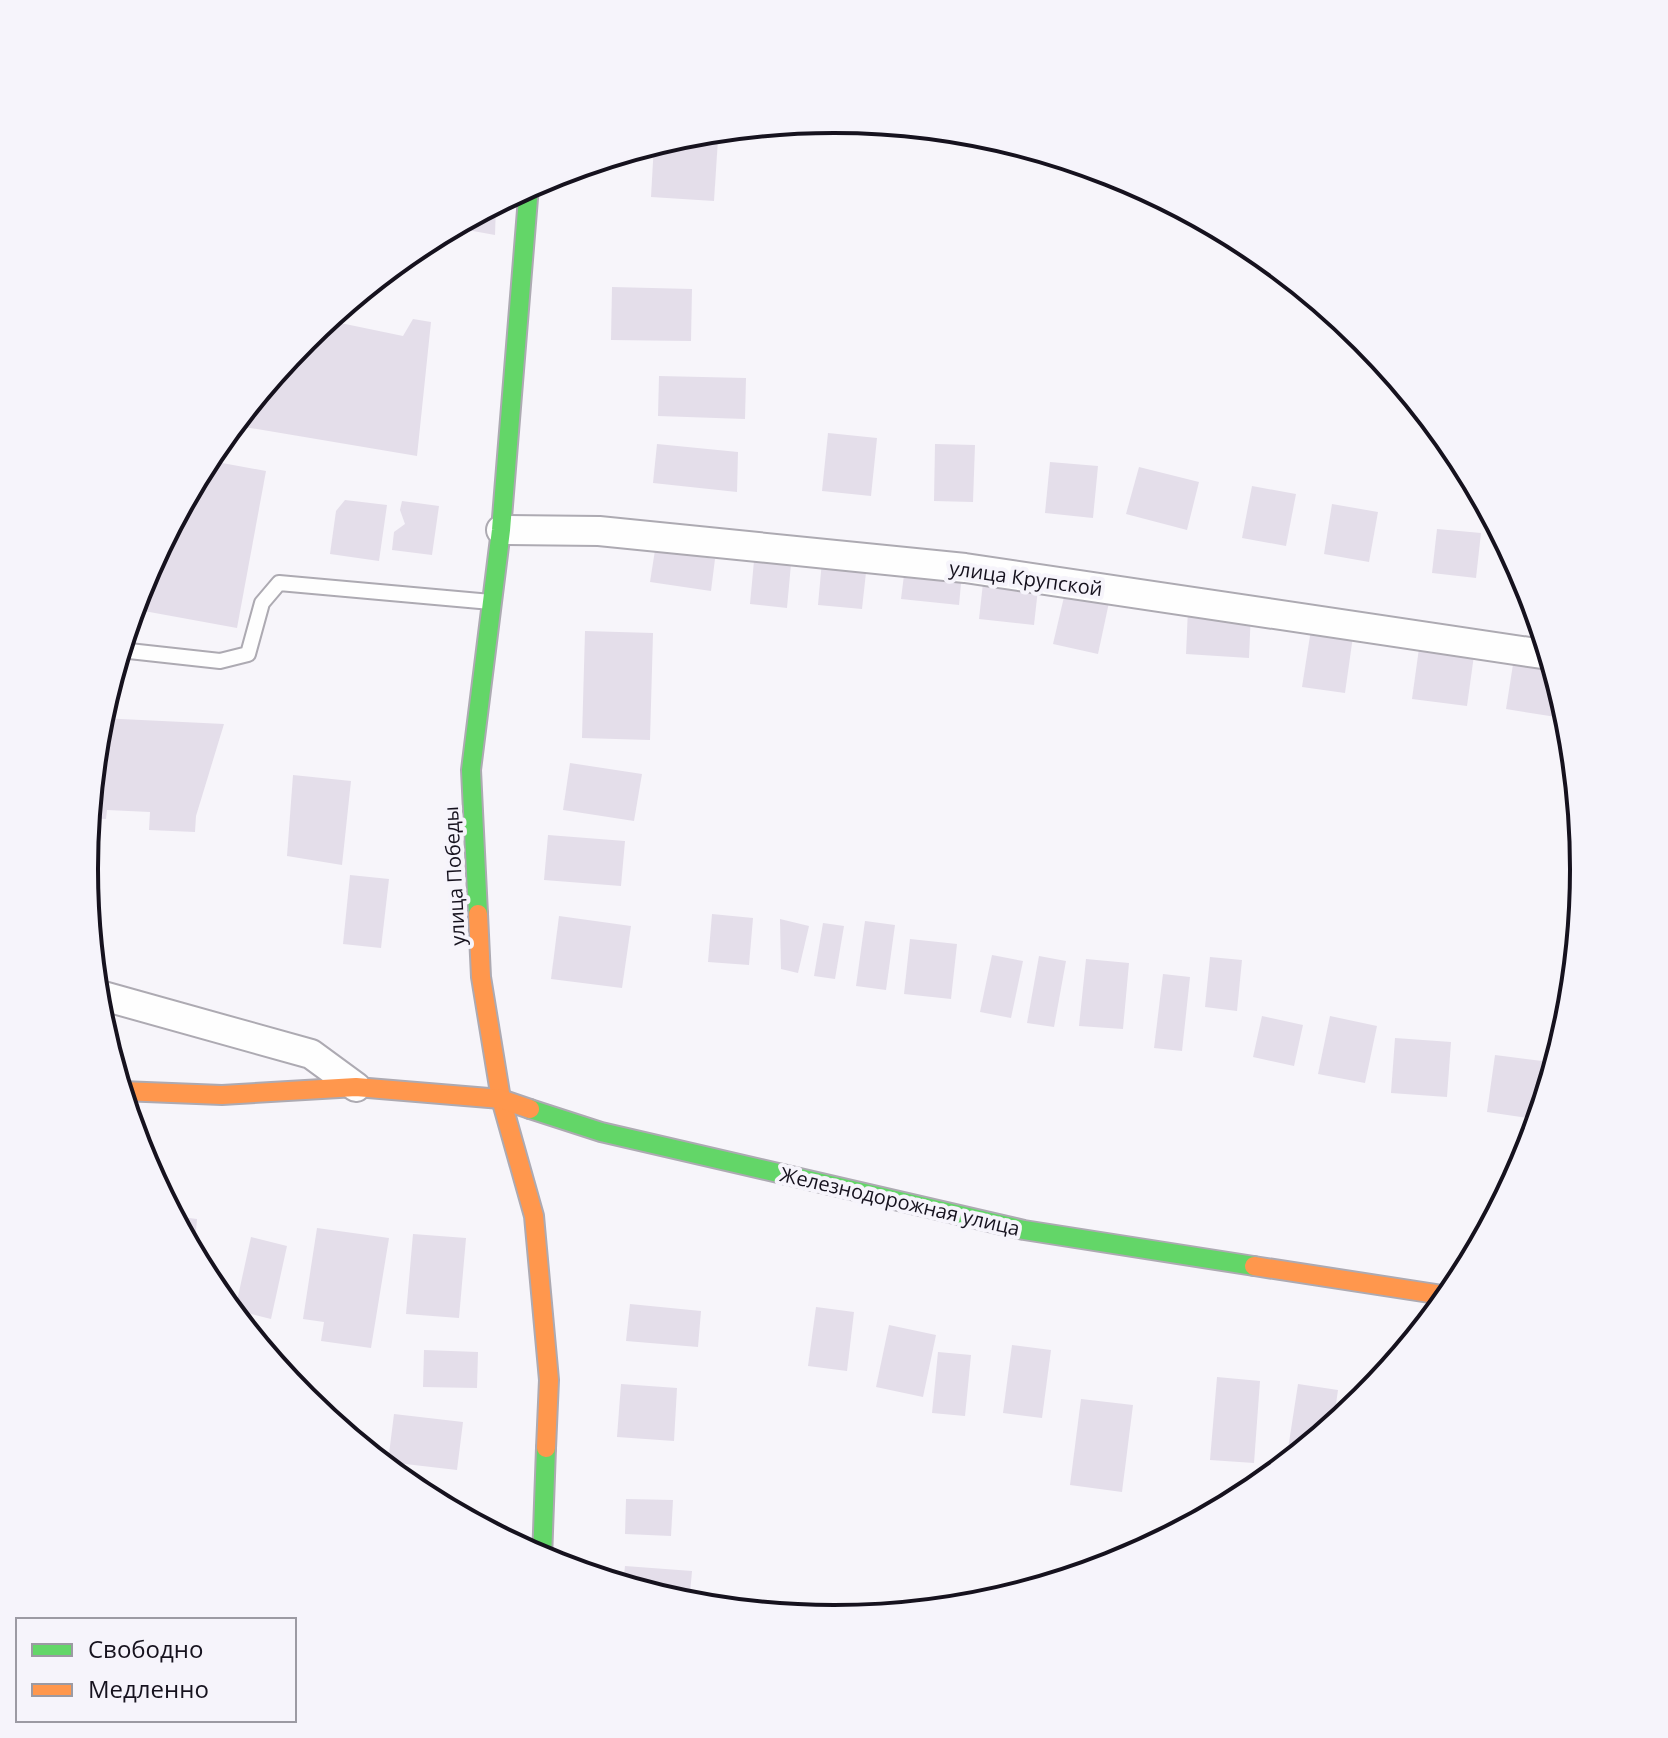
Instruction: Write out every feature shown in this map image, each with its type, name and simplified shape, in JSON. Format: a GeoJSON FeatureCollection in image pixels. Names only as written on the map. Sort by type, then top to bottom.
{"type":"FeatureCollection","features":[{"type":"Feature","properties":{"kind":"street","name":"улица Победы"},"geometry":{"type":"LineString","coordinates":[[528,200],[501,530],[471,770],[481,977],[501,1099],[534,1216],[549,1380],[543,1545]]}},
{"type":"Feature","properties":{"kind":"street","name":"улица Крупской"},"geometry":{"type":"LineString","coordinates":[[501,530],[599,531],[965,568],[1537,653]]}},
{"type":"Feature","properties":{"kind":"street"},"geometry":{"type":"LineString","coordinates":[[111,1007],[311,1054],[356,1087]]}},
{"type":"Feature","properties":{"kind":"street","name":"Железнодорожная улица"},"geometry":{"type":"LineString","coordinates":[[133,1091],[222,1095],[356,1087],[501,1099],[601,1132],[1024,1230],[1435,1294]]}},
{"type":"Feature","properties":{"kind":"lane"},"geometry":{"type":"LineString","coordinates":[[131,651],[220,661],[248,654],[262,603],[279,583],[491,602]]}},
{"type":"Feature","properties":{"kind":"building"},"geometry":{"type":"Polygon","coordinates":[[[718,142],[714,201],[651,197],[653,156],[718,142]]]}},
{"type":"Feature","properties":{"kind":"building"},"geometry":{"type":"Polygon","coordinates":[[[496,216],[495,235],[469,230],[496,216]]]}},
{"type":"Feature","properties":{"kind":"building"},"geometry":{"type":"Polygon","coordinates":[[[612,287],[692,289],[691,341],[611,340],[612,287]]]}},
{"type":"Feature","properties":{"kind":"building"},"geometry":{"type":"Polygon","coordinates":[[[413,319],[431,322],[417,456],[246,427],[281,384],[341,323],[403,336],[413,319]]]}},
{"type":"Feature","properties":{"kind":"building"},"geometry":{"type":"Polygon","coordinates":[[[659,376],[746,378],[745,419],[658,416],[659,376]]]}},
{"type":"Feature","properties":{"kind":"building"},"geometry":{"type":"Polygon","coordinates":[[[828,433],[877,438],[871,496],[822,491],[828,433]]]}},
{"type":"Feature","properties":{"kind":"building"},"geometry":{"type":"Polygon","coordinates":[[[657,444],[738,452],[737,492],[653,483],[657,444]]]}},
{"type":"Feature","properties":{"kind":"building"},"geometry":{"type":"Polygon","coordinates":[[[935,444],[975,445],[973,502],[934,501],[935,444]]]}},
{"type":"Feature","properties":{"kind":"building"},"geometry":{"type":"Polygon","coordinates":[[[1050,462],[1098,466],[1093,518],[1045,513],[1050,462]]]}},
{"type":"Feature","properties":{"kind":"building"},"geometry":{"type":"Polygon","coordinates":[[[220,463],[266,471],[237,628],[145,611],[174,543],[220,463]]]}},
{"type":"Feature","properties":{"kind":"building"},"geometry":{"type":"Polygon","coordinates":[[[1139,467],[1199,482],[1187,530],[1126,514],[1139,467]]]}},
{"type":"Feature","properties":{"kind":"building"},"geometry":{"type":"Polygon","coordinates":[[[1252,486],[1296,494],[1286,546],[1242,538],[1252,486]]]}},
{"type":"Feature","properties":{"kind":"building"},"geometry":{"type":"Polygon","coordinates":[[[345,500],[387,505],[379,561],[330,554],[336,511],[345,500]]]}},
{"type":"Feature","properties":{"kind":"building"},"geometry":{"type":"Polygon","coordinates":[[[402,501],[439,506],[432,555],[392,550],[394,532],[405,524],[400,510],[402,501]]]}},
{"type":"Feature","properties":{"kind":"building"},"geometry":{"type":"Polygon","coordinates":[[[1332,504],[1378,512],[1369,562],[1324,554],[1332,504]]]}},
{"type":"Feature","properties":{"kind":"building"},"geometry":{"type":"Polygon","coordinates":[[[1437,529],[1481,533],[1476,578],[1432,573],[1437,529]]]}},
{"type":"Feature","properties":{"kind":"building"},"geometry":{"type":"Polygon","coordinates":[[[655,550],[715,559],[711,591],[650,582],[655,550]]]}},
{"type":"Feature","properties":{"kind":"building"},"geometry":{"type":"Polygon","coordinates":[[[755,550],[792,553],[787,608],[750,604],[755,550]]]}},
{"type":"Feature","properties":{"kind":"building"},"geometry":{"type":"Polygon","coordinates":[[[823,550],[868,554],[862,609],[818,605],[823,550]]]}},
{"type":"Feature","properties":{"kind":"building"},"geometry":{"type":"Polygon","coordinates":[[[905,567],[962,573],[959,605],[901,599],[905,567]]]}},
{"type":"Feature","properties":{"kind":"building"},"geometry":{"type":"Polygon","coordinates":[[[983,583],[1038,589],[1034,625],[979,619],[983,583]]]}},
{"type":"Feature","properties":{"kind":"building"},"geometry":{"type":"Polygon","coordinates":[[[1067,584],[1111,593],[1098,654],[1053,644],[1067,584]]]}},
{"type":"Feature","properties":{"kind":"building"},"geometry":{"type":"Polygon","coordinates":[[[1188,609],[1251,611],[1249,658],[1186,654],[1188,609]]]}},
{"type":"Feature","properties":{"kind":"building"},"geometry":{"type":"Polygon","coordinates":[[[1312,623],[1354,629],[1345,693],[1302,687],[1312,623]]]}},
{"type":"Feature","properties":{"kind":"building"},"geometry":{"type":"Polygon","coordinates":[[[585,631],[653,633],[650,740],[582,738],[585,631]]]}},
{"type":"Feature","properties":{"kind":"building"},"geometry":{"type":"Polygon","coordinates":[[[1420,641],[1475,648],[1467,706],[1412,699],[1420,641]]]}},
{"type":"Feature","properties":{"kind":"building"},"geometry":{"type":"Polygon","coordinates":[[[1514,658],[1540,662],[1554,717],[1506,709],[1514,658]]]}},
{"type":"Feature","properties":{"kind":"building"},"geometry":{"type":"Polygon","coordinates":[[[114,719],[224,724],[196,816],[195,832],[149,830],[150,812],[107,810],[106,819],[100,819],[114,719]]]}},
{"type":"Feature","properties":{"kind":"building"},"geometry":{"type":"Polygon","coordinates":[[[570,763],[642,774],[634,821],[563,810],[570,763]]]}},
{"type":"Feature","properties":{"kind":"building"},"geometry":{"type":"Polygon","coordinates":[[[293,775],[351,781],[342,865],[287,856],[293,775]]]}},
{"type":"Feature","properties":{"kind":"building"},"geometry":{"type":"Polygon","coordinates":[[[548,835],[625,841],[621,886],[544,880],[548,835]]]}},
{"type":"Feature","properties":{"kind":"building"},"geometry":{"type":"Polygon","coordinates":[[[350,875],[389,879],[381,948],[343,944],[350,875]]]}},
{"type":"Feature","properties":{"kind":"building"},"geometry":{"type":"Polygon","coordinates":[[[712,914],[753,918],[749,965],[708,962],[712,914]]]}},
{"type":"Feature","properties":{"kind":"building"},"geometry":{"type":"Polygon","coordinates":[[[559,916],[631,926],[622,988],[551,979],[559,916]]]}},
{"type":"Feature","properties":{"kind":"building"},"geometry":{"type":"Polygon","coordinates":[[[780,919],[809,926],[798,973],[781,969],[780,919]]]}},
{"type":"Feature","properties":{"kind":"building"},"geometry":{"type":"Polygon","coordinates":[[[865,921],[895,925],[886,990],[856,986],[865,921]]]}},
{"type":"Feature","properties":{"kind":"building"},"geometry":{"type":"Polygon","coordinates":[[[823,923],[844,926],[835,979],[814,976],[823,923]]]}},
{"type":"Feature","properties":{"kind":"building"},"geometry":{"type":"Polygon","coordinates":[[[910,939],[957,944],[951,999],[904,994],[910,939]]]}},
{"type":"Feature","properties":{"kind":"building"},"geometry":{"type":"Polygon","coordinates":[[[992,955],[1023,961],[1011,1018],[980,1012],[992,955]]]}},
{"type":"Feature","properties":{"kind":"building"},"geometry":{"type":"Polygon","coordinates":[[[1039,956],[1066,961],[1054,1027],[1027,1023],[1039,956]]]}},
{"type":"Feature","properties":{"kind":"building"},"geometry":{"type":"Polygon","coordinates":[[[1210,957],[1242,960],[1237,1011],[1205,1007],[1210,957]]]}},
{"type":"Feature","properties":{"kind":"building"},"geometry":{"type":"Polygon","coordinates":[[[1086,959],[1129,963],[1123,1029],[1079,1026],[1086,959]]]}},
{"type":"Feature","properties":{"kind":"building"},"geometry":{"type":"Polygon","coordinates":[[[1163,974],[1190,977],[1182,1051],[1154,1048],[1163,974]]]}},
{"type":"Feature","properties":{"kind":"building"},"geometry":{"type":"Polygon","coordinates":[[[1262,1016],[1303,1025],[1294,1066],[1253,1057],[1262,1016]]]}},
{"type":"Feature","properties":{"kind":"building"},"geometry":{"type":"Polygon","coordinates":[[[1330,1016],[1377,1026],[1365,1083],[1318,1074],[1330,1016]]]}},
{"type":"Feature","properties":{"kind":"building"},"geometry":{"type":"Polygon","coordinates":[[[1395,1038],[1451,1042],[1447,1097],[1391,1093],[1395,1038]]]}},
{"type":"Feature","properties":{"kind":"building"},"geometry":{"type":"Polygon","coordinates":[[[1495,1055],[1542,1061],[1527,1118],[1487,1112],[1495,1055]]]}},
{"type":"Feature","properties":{"kind":"building"},"geometry":{"type":"Polygon","coordinates":[[[186,1218],[197,1219],[196,1235],[186,1218]]]}},
{"type":"Feature","properties":{"kind":"building"},"geometry":{"type":"Polygon","coordinates":[[[317,1228],[389,1238],[371,1348],[321,1341],[324,1322],[303,1319],[317,1228]]]}},
{"type":"Feature","properties":{"kind":"building"},"geometry":{"type":"Polygon","coordinates":[[[413,1234],[466,1238],[459,1318],[406,1314],[413,1234]]]}},
{"type":"Feature","properties":{"kind":"building"},"geometry":{"type":"Polygon","coordinates":[[[251,1237],[287,1246],[271,1319],[247,1313],[237,1299],[251,1237]]]}},
{"type":"Feature","properties":{"kind":"building"},"geometry":{"type":"Polygon","coordinates":[[[630,1304],[701,1311],[698,1347],[626,1341],[630,1304]]]}},
{"type":"Feature","properties":{"kind":"building"},"geometry":{"type":"Polygon","coordinates":[[[816,1307],[854,1312],[847,1371],[808,1366],[816,1307]]]}},
{"type":"Feature","properties":{"kind":"building"},"geometry":{"type":"Polygon","coordinates":[[[889,1325],[936,1335],[923,1397],[876,1387],[889,1325]]]}},
{"type":"Feature","properties":{"kind":"building"},"geometry":{"type":"Polygon","coordinates":[[[1012,1345],[1051,1350],[1042,1418],[1003,1413],[1012,1345]]]}},
{"type":"Feature","properties":{"kind":"building"},"geometry":{"type":"Polygon","coordinates":[[[424,1350],[478,1352],[477,1388],[423,1387],[424,1350]]]}},
{"type":"Feature","properties":{"kind":"building"},"geometry":{"type":"Polygon","coordinates":[[[938,1352],[971,1355],[965,1416],[932,1413],[938,1352]]]}},
{"type":"Feature","properties":{"kind":"building"},"geometry":{"type":"Polygon","coordinates":[[[1217,1377],[1260,1381],[1254,1463],[1210,1460],[1217,1377]]]}},
{"type":"Feature","properties":{"kind":"building"},"geometry":{"type":"Polygon","coordinates":[[[621,1384],[677,1388],[674,1441],[617,1437],[621,1384]]]}},
{"type":"Feature","properties":{"kind":"building"},"geometry":{"type":"Polygon","coordinates":[[[1298,1384],[1338,1390],[1336,1406],[1288,1448],[1298,1384]]]}},
{"type":"Feature","properties":{"kind":"building"},"geometry":{"type":"Polygon","coordinates":[[[1081,1399],[1133,1405],[1122,1492],[1070,1485],[1081,1399]]]}},
{"type":"Feature","properties":{"kind":"building"},"geometry":{"type":"Polygon","coordinates":[[[394,1414],[463,1422],[457,1470],[401,1463],[389,1455],[394,1414]]]}},
{"type":"Feature","properties":{"kind":"building"},"geometry":{"type":"Polygon","coordinates":[[[626,1499],[673,1500],[671,1536],[625,1534],[626,1499]]]}},
{"type":"Feature","properties":{"kind":"building"},"geometry":{"type":"Polygon","coordinates":[[[625,1566],[692,1571],[690,1591],[644,1580],[624,1574],[625,1566]]]}},
{"type":"Feature","properties":{"kind":"traffic: fast"},"geometry":{"type":"LineString","coordinates":[[478,914],[471,770],[501,530],[528,200]]}},
{"type":"Feature","properties":{"kind":"traffic: fast"},"geometry":{"type":"LineString","coordinates":[[530,1109],[601,1132],[1024,1230],[1254,1266]]}},
{"type":"Feature","properties":{"kind":"traffic: fast"},"geometry":{"type":"LineString","coordinates":[[543,1545],[546,1448]]}},
{"type":"Feature","properties":{"kind":"traffic: slow"},"geometry":{"type":"LineString","coordinates":[[478,914],[481,977],[501,1099],[534,1216],[549,1380],[546,1448]]}},
{"type":"Feature","properties":{"kind":"traffic: slow"},"geometry":{"type":"LineString","coordinates":[[133,1091],[222,1095],[356,1087],[501,1099],[530,1109]]}},
{"type":"Feature","properties":{"kind":"traffic: slow"},"geometry":{"type":"LineString","coordinates":[[1254,1266],[1435,1294]]}}]}
